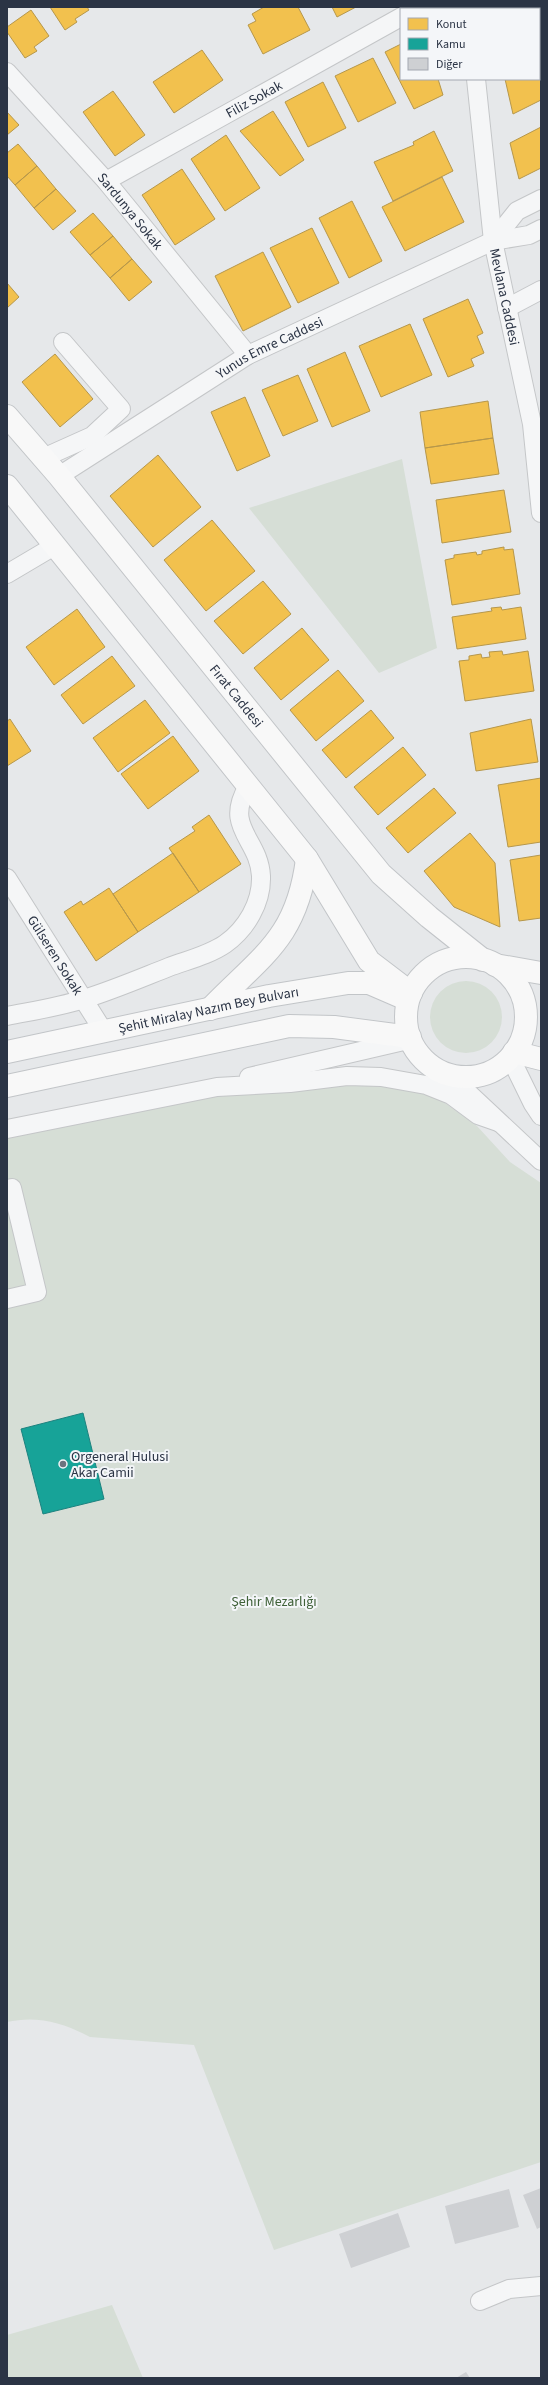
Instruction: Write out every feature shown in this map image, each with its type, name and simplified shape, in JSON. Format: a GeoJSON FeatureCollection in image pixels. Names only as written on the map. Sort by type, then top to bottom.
{"type":"FeatureCollection","features":[{"type":"Feature","properties":{"kind":"main road","name":"Fırat Caddesi"},"geometry":{"type":"LineString","coordinates":[[7,416],[59,476],[381,874],[429,917],[489,962]]}},
{"type":"Feature","properties":{"kind":"main road"},"geometry":{"type":"LineString","coordinates":[[9,492],[56,545],[306,859],[369,961],[410,996]]}},
{"type":"Feature","properties":{"kind":"main road"},"geometry":{"type":"LineString","coordinates":[[210,1009],[237,980],[265,956],[287,926],[300,893],[306,859]]}},
{"type":"Feature","properties":{"kind":"main road"},"geometry":{"type":"LineString","coordinates":[[489,962],[513,980],[524,1000],[526,1016],[524,1031],[512,1055],[500,1066],[481,1075],[467,1077],[447,1074],[427,1062],[410,1038],[406,1023],[410,996],[422,977],[445,961],[464,958],[489,962],[541,973]]}},
{"type":"Feature","properties":{"kind":"main road","name":"Şehit Miralay Nazım Bey Bulvarı"},"geometry":{"type":"LineString","coordinates":[[7,1052],[269,996],[359,983],[369,983],[410,996]]}},
{"type":"Feature","properties":{"kind":"main road"},"geometry":{"type":"LineString","coordinates":[[7,1086],[289,1026],[334,1027],[410,1038]]}},
{"type":"Feature","properties":{"kind":"main road"},"geometry":{"type":"LineString","coordinates":[[512,1055],[541,1059]]}},
{"type":"Feature","properties":{"kind":"street","name":"Filiz Sokak"},"geometry":{"type":"LineString","coordinates":[[106,181],[400,18]]}},
{"type":"Feature","properties":{"kind":"street","name":"Sardunya Sokak"},"geometry":{"type":"LineString","coordinates":[[7,72],[106,181],[248,355]]}},
{"type":"Feature","properties":{"kind":"street","name":"Mevlana Caddesi"},"geometry":{"type":"LineString","coordinates":[[476,80],[493,241],[507,308],[536,423],[541,513]]}},
{"type":"Feature","properties":{"kind":"street","name":"Yunus Emre Caddesi"},"geometry":{"type":"LineString","coordinates":[[493,241],[517,211],[541,199]]}},
{"type":"Feature","properties":{"kind":"street","name":"Yunus Emre Caddesi"},"geometry":{"type":"LineString","coordinates":[[59,476],[248,355],[493,241],[529,235],[541,229]]}},
{"type":"Feature","properties":{"kind":"street"},"geometry":{"type":"LineString","coordinates":[[507,308],[541,290]]}},
{"type":"Feature","properties":{"kind":"street"},"geometry":{"type":"LineString","coordinates":[[43,458],[92,436],[121,409],[63,342]]}},
{"type":"Feature","properties":{"kind":"street"},"geometry":{"type":"LineString","coordinates":[[7,574],[56,545]]}},
{"type":"Feature","properties":{"kind":"street"},"geometry":{"type":"LineString","coordinates":[[7,1016],[84,1000],[212,951],[224,944],[240,930],[257,903],[261,881],[258,860],[239,820],[239,805],[248,786]]}},
{"type":"Feature","properties":{"kind":"street","name":"Gülseren Sokak"},"geometry":{"type":"LineString","coordinates":[[7,878],[104,1032]]}},
{"type":"Feature","properties":{"kind":"street"},"geometry":{"type":"LineString","coordinates":[[217,1087],[227,1082],[337,1058],[410,1038]]}},
{"type":"Feature","properties":{"kind":"street"},"geometry":{"type":"LineString","coordinates":[[512,1055],[533,1104],[541,1116]]}},
{"type":"Feature","properties":{"kind":"street"},"geometry":{"type":"LineString","coordinates":[[447,1074],[541,1161]]}},
{"type":"Feature","properties":{"kind":"street"},"geometry":{"type":"LineString","coordinates":[[7,1129],[217,1087],[290,1083],[347,1076],[398,1079],[436,1089],[451,1095],[478,1115],[498,1122]]}},
{"type":"Feature","properties":{"kind":"street"},"geometry":{"type":"LineString","coordinates":[[7,1189],[12,1188],[37,1292],[7,1299]]}},
{"type":"Feature","properties":{"kind":"street"},"geometry":{"type":"LineString","coordinates":[[480,2301],[509,2289],[541,2286]]}},
{"type":"Feature","properties":{"kind":"green space"},"geometry":{"type":"Polygon","coordinates":[[[402,459],[437,648],[379,673],[249,508],[402,459]]]}},
{"type":"Feature","properties":{"kind":"green space"},"geometry":{"type":"Polygon","coordinates":[[[466,981],[486,987],[496,997],[502,1017],[496,1037],[486,1047],[466,1053],[446,1047],[436,1037],[430,1017],[436,997],[446,987],[466,981]]]}},
{"type":"Feature","properties":{"kind":"green space","name":"Şehir Mezarlığı"},"geometry":{"type":"Polygon","coordinates":[[[347,1071],[438,1098],[477,1126],[510,1162],[541,1183],[541,2162],[274,2250],[194,2045],[90,2037],[60,2024],[40,2020],[29,2019],[7,2022],[7,1132],[347,1071]]]}},
{"type":"Feature","properties":{"kind":"green space"},"geometry":{"type":"Polygon","coordinates":[[[112,2305],[143,2378],[7,2378],[7,2335],[112,2305]]]}},
{"type":"Feature","properties":{"kind":"building: Konut"},"geometry":{"type":"Polygon","coordinates":[[[50,7],[87,7],[89,10],[75,19],[77,22],[65,30],[50,7]]]}},
{"type":"Feature","properties":{"kind":"building: Konut"},"geometry":{"type":"Polygon","coordinates":[[[264,7],[298,7],[310,30],[263,54],[248,25],[256,21],[252,14],[264,7]]]}},
{"type":"Feature","properties":{"kind":"building: Konut"},"geometry":{"type":"Polygon","coordinates":[[[332,7],[356,7],[337,17],[332,7]]]}},
{"type":"Feature","properties":{"kind":"building: Konut"},"geometry":{"type":"Polygon","coordinates":[[[541,7],[541,13],[540,8],[498,8],[541,7]]]}},
{"type":"Feature","properties":{"kind":"building: Konut"},"geometry":{"type":"Polygon","coordinates":[[[31,10],[49,36],[34,47],[37,51],[25,58],[7,32],[7,27],[31,10]]]}},
{"type":"Feature","properties":{"kind":"building: Konut"},"geometry":{"type":"Polygon","coordinates":[[[400,44],[400,80],[438,80],[443,95],[414,109],[385,52],[400,44]]]}},
{"type":"Feature","properties":{"kind":"building: Konut"},"geometry":{"type":"Polygon","coordinates":[[[202,50],[223,80],[174,113],[153,82],[202,50]]]}},
{"type":"Feature","properties":{"kind":"building: Konut"},"geometry":{"type":"Polygon","coordinates":[[[373,58],[396,103],[358,122],[335,76],[373,58]]]}},
{"type":"Feature","properties":{"kind":"building: Konut"},"geometry":{"type":"Polygon","coordinates":[[[540,77],[541,100],[513,114],[505,80],[540,80],[540,77]]]}},
{"type":"Feature","properties":{"kind":"building: Konut"},"geometry":{"type":"Polygon","coordinates":[[[323,82],[346,128],[308,147],[285,102],[323,82]]]}},
{"type":"Feature","properties":{"kind":"building: Konut"},"geometry":{"type":"Polygon","coordinates":[[[113,91],[145,135],[115,156],[83,112],[113,91]]]}},
{"type":"Feature","properties":{"kind":"building: Konut"},"geometry":{"type":"Polygon","coordinates":[[[273,111],[304,160],[280,176],[240,131],[273,111]]]}},
{"type":"Feature","properties":{"kind":"building: Konut"},"geometry":{"type":"Polygon","coordinates":[[[7,112],[19,125],[7,135],[7,112]]]}},
{"type":"Feature","properties":{"kind":"building: Konut"},"geometry":{"type":"Polygon","coordinates":[[[541,127],[541,168],[519,179],[510,143],[541,127]]]}},
{"type":"Feature","properties":{"kind":"building: Konut"},"geometry":{"type":"Polygon","coordinates":[[[434,131],[453,171],[393,201],[374,162],[414,145],[413,142],[434,131]]]}},
{"type":"Feature","properties":{"kind":"building: Konut"},"geometry":{"type":"Polygon","coordinates":[[[226,135],[260,188],[225,211],[191,159],[226,135]]]}},
{"type":"Feature","properties":{"kind":"building: Konut"},"geometry":{"type":"Polygon","coordinates":[[[18,144],[37,166],[15,185],[7,176],[7,153],[18,144]]]}},
{"type":"Feature","properties":{"kind":"building: Konut"},"geometry":{"type":"Polygon","coordinates":[[[37,166],[56,189],[34,208],[15,185],[37,166]]]}},
{"type":"Feature","properties":{"kind":"building: Konut"},"geometry":{"type":"Polygon","coordinates":[[[182,169],[215,219],[175,245],[142,195],[182,169]]]}},
{"type":"Feature","properties":{"kind":"building: Konut"},"geometry":{"type":"Polygon","coordinates":[[[442,177],[464,222],[405,251],[382,207],[442,177]]]}},
{"type":"Feature","properties":{"kind":"building: Konut"},"geometry":{"type":"Polygon","coordinates":[[[56,189],[76,211],[53,230],[34,208],[56,189]]]}},
{"type":"Feature","properties":{"kind":"building: Konut"},"geometry":{"type":"Polygon","coordinates":[[[352,201],[382,261],[349,278],[319,218],[352,201]]]}},
{"type":"Feature","properties":{"kind":"building: Konut"},"geometry":{"type":"Polygon","coordinates":[[[93,213],[113,236],[90,255],[70,232],[93,213]]]}},
{"type":"Feature","properties":{"kind":"building: Konut"},"geometry":{"type":"Polygon","coordinates":[[[312,228],[339,283],[298,303],[270,248],[312,228]]]}},
{"type":"Feature","properties":{"kind":"building: Konut"},"geometry":{"type":"Polygon","coordinates":[[[113,236],[132,259],[110,278],[90,255],[113,236]]]}},
{"type":"Feature","properties":{"kind":"building: Konut"},"geometry":{"type":"Polygon","coordinates":[[[263,252],[291,307],[243,331],[215,276],[263,252]]]}},
{"type":"Feature","properties":{"kind":"building: Konut"},"geometry":{"type":"Polygon","coordinates":[[[132,259],[152,282],[129,301],[110,278],[132,259]]]}},
{"type":"Feature","properties":{"kind":"building: Konut"},"geometry":{"type":"Polygon","coordinates":[[[7,283],[19,297],[7,308],[7,283]]]}},
{"type":"Feature","properties":{"kind":"building: Konut"},"geometry":{"type":"Polygon","coordinates":[[[468,299],[483,333],[477,336],[484,353],[471,359],[474,366],[448,377],[423,319],[468,299]]]}},
{"type":"Feature","properties":{"kind":"building: Konut"},"geometry":{"type":"Polygon","coordinates":[[[410,324],[432,375],[381,397],[359,346],[410,324]]]}},
{"type":"Feature","properties":{"kind":"building: Konut"},"geometry":{"type":"Polygon","coordinates":[[[345,352],[370,411],[332,427],[307,369],[345,352]]]}},
{"type":"Feature","properties":{"kind":"building: Konut"},"geometry":{"type":"Polygon","coordinates":[[[55,354],[93,399],[60,427],[22,382],[55,354]]]}},
{"type":"Feature","properties":{"kind":"building: Konut"},"geometry":{"type":"Polygon","coordinates":[[[298,375],[318,421],[283,436],[262,390],[298,375]]]}},
{"type":"Feature","properties":{"kind":"building: Konut"},"geometry":{"type":"Polygon","coordinates":[[[245,397],[270,456],[237,471],[211,412],[245,397]]]}},
{"type":"Feature","properties":{"kind":"building: Konut"},"geometry":{"type":"Polygon","coordinates":[[[488,401],[493,438],[425,448],[420,412],[488,401]]]}},
{"type":"Feature","properties":{"kind":"building: Konut"},"geometry":{"type":"Polygon","coordinates":[[[493,438],[499,474],[431,484],[425,448],[493,438]]]}},
{"type":"Feature","properties":{"kind":"building: Konut"},"geometry":{"type":"Polygon","coordinates":[[[158,455],[201,507],[153,547],[110,496],[158,455]]]}},
{"type":"Feature","properties":{"kind":"building: Konut"},"geometry":{"type":"Polygon","coordinates":[[[504,490],[511,532],[442,543],[436,500],[504,490]]]}},
{"type":"Feature","properties":{"kind":"building: Konut"},"geometry":{"type":"Polygon","coordinates":[[[212,520],[255,571],[206,611],[164,560],[212,520]]]}},
{"type":"Feature","properties":{"kind":"building: Konut"},"geometry":{"type":"Polygon","coordinates":[[[504,547],[504,550],[513,549],[520,594],[452,605],[445,560],[454,558],[454,555],[476,552],[477,555],[482,554],[482,551],[504,547]]]}},
{"type":"Feature","properties":{"kind":"building: Konut"},"geometry":{"type":"Polygon","coordinates":[[[263,581],[291,614],[243,654],[214,621],[263,581]]]}},
{"type":"Feature","properties":{"kind":"building: Konut"},"geometry":{"type":"Polygon","coordinates":[[[501,607],[502,610],[521,607],[526,639],[457,649],[452,617],[492,611],[491,608],[501,607]]]}},
{"type":"Feature","properties":{"kind":"building: Konut"},"geometry":{"type":"Polygon","coordinates":[[[77,609],[105,647],[54,685],[26,647],[77,609]]]}},
{"type":"Feature","properties":{"kind":"building: Konut"},"geometry":{"type":"Polygon","coordinates":[[[302,628],[329,660],[281,700],[254,668],[302,628]]]}},
{"type":"Feature","properties":{"kind":"building: Konut"},"geometry":{"type":"Polygon","coordinates":[[[502,651],[503,655],[528,651],[534,691],[465,701],[459,661],[469,660],[469,656],[481,654],[482,658],[490,657],[489,652],[502,651]]]}},
{"type":"Feature","properties":{"kind":"building: Konut"},"geometry":{"type":"Polygon","coordinates":[[[112,656],[135,686],[83,724],[61,695],[112,656]]]}},
{"type":"Feature","properties":{"kind":"building: Konut"},"geometry":{"type":"Polygon","coordinates":[[[338,670],[364,701],[316,741],[290,710],[338,670]]]}},
{"type":"Feature","properties":{"kind":"building: Konut"},"geometry":{"type":"Polygon","coordinates":[[[145,700],[170,733],[118,772],[93,738],[145,700]]]}},
{"type":"Feature","properties":{"kind":"building: Konut"},"geometry":{"type":"Polygon","coordinates":[[[371,710],[394,738],[346,778],[322,750],[371,710]]]}},
{"type":"Feature","properties":{"kind":"building: Konut"},"geometry":{"type":"Polygon","coordinates":[[[10,719],[31,751],[7,766],[7,721],[10,719]]]}},
{"type":"Feature","properties":{"kind":"building: Konut"},"geometry":{"type":"Polygon","coordinates":[[[531,719],[538,762],[476,771],[470,733],[531,719]]]}},
{"type":"Feature","properties":{"kind":"building: Konut"},"geometry":{"type":"Polygon","coordinates":[[[173,736],[199,771],[148,809],[121,774],[173,736]]]}},
{"type":"Feature","properties":{"kind":"building: Konut"},"geometry":{"type":"Polygon","coordinates":[[[403,747],[426,775],[378,815],[354,787],[403,747]]]}},
{"type":"Feature","properties":{"kind":"building: Konut"},"geometry":{"type":"Polygon","coordinates":[[[541,778],[541,842],[508,847],[498,785],[541,778]]]}},
{"type":"Feature","properties":{"kind":"building: Konut"},"geometry":{"type":"Polygon","coordinates":[[[434,788],[456,813],[408,853],[386,828],[434,788]]]}},
{"type":"Feature","properties":{"kind":"building: Konut"},"geometry":{"type":"Polygon","coordinates":[[[209,815],[241,864],[199,892],[169,848],[195,831],[192,827],[209,815]]]}},
{"type":"Feature","properties":{"kind":"building: Konut"},"geometry":{"type":"Polygon","coordinates":[[[470,833],[495,863],[500,927],[454,907],[424,871],[470,833]]]}},
{"type":"Feature","properties":{"kind":"building: Konut"},"geometry":{"type":"Polygon","coordinates":[[[173,853],[199,892],[138,932],[113,894],[173,853]]]}},
{"type":"Feature","properties":{"kind":"building: Konut"},"geometry":{"type":"Polygon","coordinates":[[[541,855],[541,918],[519,921],[510,860],[541,855]]]}},
{"type":"Feature","properties":{"kind":"building: Konut"},"geometry":{"type":"Polygon","coordinates":[[[109,888],[138,932],[96,961],[64,912],[81,901],[83,905],[109,888]]]}},
{"type":"Feature","properties":{"kind":"building: Kamu","name":"Orgeneral Hulusi Akar Camii"},"geometry":{"type":"Polygon","coordinates":[[[83,1413],[104,1499],[43,1514],[21,1429],[83,1413]]]}},
{"type":"Feature","properties":{"kind":"building: Diğer"},"geometry":{"type":"Polygon","coordinates":[[[541,2188],[541,2227],[537,2229],[523,2195],[541,2188]]]}},
{"type":"Feature","properties":{"kind":"building: Diğer"},"geometry":{"type":"Polygon","coordinates":[[[509,2189],[519,2227],[455,2244],[445,2206],[509,2189]]]}},
{"type":"Feature","properties":{"kind":"building: Diğer"},"geometry":{"type":"Polygon","coordinates":[[[398,2213],[410,2247],[351,2268],[339,2234],[398,2213]]]}},
{"type":"Feature","properties":{"kind":"building: Diğer"},"geometry":{"type":"Polygon","coordinates":[[[466,2372],[470,2378],[456,2378],[466,2372]]]}},
{"type":"Feature","properties":{"kind":"place","name":"Orgeneral Hulusi Akar Camii"},"geometry":{"type":"Point","coordinates":[63,1464]}}]}
